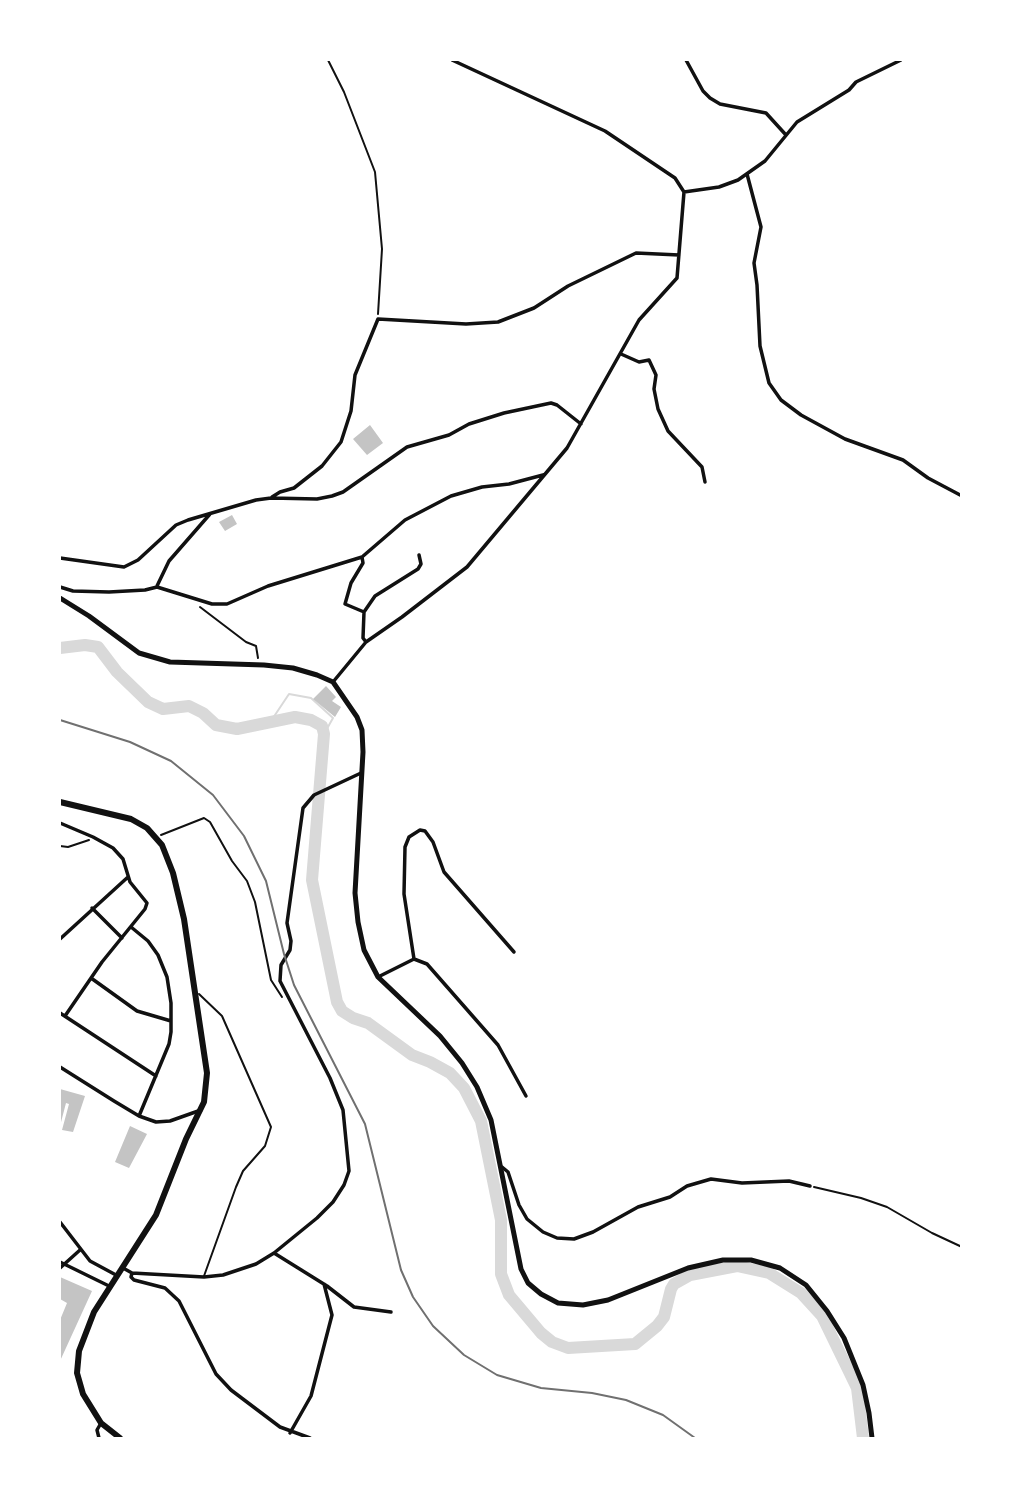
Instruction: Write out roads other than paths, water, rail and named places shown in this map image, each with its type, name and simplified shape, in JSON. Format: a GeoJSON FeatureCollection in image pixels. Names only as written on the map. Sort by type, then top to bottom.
{"type":"FeatureCollection","features":[{"type":"Feature","properties":{"kind":"main road"},"geometry":{"type":"LineString","coordinates":[[60,597],[139,653],[170,662],[293,668],[333,682],[357,717],[362,730],[362,773],[356,903],[364,950],[378,977],[440,1036],[463,1063],[477,1087],[491,1120],[521,1269],[528,1283],[558,1303],[583,1305],[608,1300],[688,1268],[723,1260],[751,1260],[780,1268],[806,1285],[844,1338],[863,1385],[872,1438]]}},
{"type":"Feature","properties":{"kind":"main road"},"geometry":{"type":"LineString","coordinates":[[60,800],[131,819],[148,828],[169,859],[179,893],[207,1073],[207,1093],[201,1110],[186,1139],[156,1215],[109,1286],[86,1329],[77,1365],[83,1394],[101,1423],[120,1438]]}},
{"type":"Feature","properties":{"kind":"street"},"geometry":{"type":"LineString","coordinates":[[333,682],[366,642],[467,567],[481,552],[543,475],[553,467],[581,424],[639,320],[677,278],[684,192],[675,178],[605,131],[452,60]]}},
{"type":"Feature","properties":{"kind":"street"},"geometry":{"type":"LineString","coordinates":[[686,60],[703,91],[710,98],[720,104],[766,113],[786,135]]}},
{"type":"Feature","properties":{"kind":"street"},"geometry":{"type":"LineString","coordinates":[[684,192],[728,184],[747,174],[765,161],[797,122],[849,90],[856,82],[901,60]]}},
{"type":"Feature","properties":{"kind":"street"},"geometry":{"type":"LineString","coordinates":[[747,174],[761,227],[754,263],[758,285],[760,346],[769,383],[781,400],[801,415],[845,439],[903,460],[961,496]]}},
{"type":"Feature","properties":{"kind":"street"},"geometry":{"type":"LineString","coordinates":[[271,498],[294,488],[322,466],[341,442],[351,411],[355,375],[378,319],[466,324],[498,322],[534,308],[568,286],[636,253],[679,256]]}},
{"type":"Feature","properties":{"kind":"street"},"geometry":{"type":"LineString","coordinates":[[621,354],[639,362],[649,360],[656,375],[654,389],[658,409],[668,431],[702,467],[705,482]]}},
{"type":"Feature","properties":{"kind":"street"},"geometry":{"type":"LineString","coordinates":[[60,558],[124,567],[138,560],[176,525],[244,503],[271,498],[317,499],[332,496],[343,492],[407,447],[449,435],[469,424],[543,403],[557,405],[581,424]]}},
{"type":"Feature","properties":{"kind":"street"},"geometry":{"type":"LineString","coordinates":[[60,587],[73,591],[108,592],[157,587],[212,604],[227,604],[268,586],[362,557],[405,520],[443,499],[463,492],[543,475]]}},
{"type":"Feature","properties":{"kind":"street"},"geometry":{"type":"LineString","coordinates":[[157,587],[169,561],[211,513]]}},
{"type":"Feature","properties":{"kind":"street"},"geometry":{"type":"LineString","coordinates":[[366,642],[363,638],[364,612],[375,596],[418,569],[421,564],[419,555]]}},
{"type":"Feature","properties":{"kind":"street"},"geometry":{"type":"LineString","coordinates":[[362,557],[363,563],[351,583],[345,604],[364,612]]}},
{"type":"Feature","properties":{"kind":"street"},"geometry":{"type":"LineString","coordinates":[[122,1267],[132,1273],[204,1278],[256,1264],[274,1253],[333,1202],[349,1171],[343,1110],[330,1078],[280,981],[281,965],[290,950],[287,923],[301,820],[306,803],[314,795],[362,773]]}},
{"type":"Feature","properties":{"kind":"street"},"geometry":{"type":"LineString","coordinates":[[60,823],[113,848],[123,859],[130,882],[147,903],[65,1016]]}},
{"type":"Feature","properties":{"kind":"street"},"geometry":{"type":"LineString","coordinates":[[414,959],[404,894],[405,847],[409,838],[420,830],[425,831],[433,842],[444,872],[514,952]]}},
{"type":"Feature","properties":{"kind":"street"},"geometry":{"type":"LineString","coordinates":[[60,937],[128,876]]}},
{"type":"Feature","properties":{"kind":"street"},"geometry":{"type":"LineString","coordinates":[[92,908],[122,938]]}},
{"type":"Feature","properties":{"kind":"street"},"geometry":{"type":"LineString","coordinates":[[131,928],[148,941],[164,966],[172,1021],[169,1044],[139,1116]]}},
{"type":"Feature","properties":{"kind":"street"},"geometry":{"type":"LineString","coordinates":[[378,977],[414,959],[427,964],[498,1045],[526,1096]]}},
{"type":"Feature","properties":{"kind":"street"},"geometry":{"type":"LineString","coordinates":[[91,978],[137,1011],[172,1021]]}},
{"type":"Feature","properties":{"kind":"street"},"geometry":{"type":"LineString","coordinates":[[60,1013],[156,1076]]}},
{"type":"Feature","properties":{"kind":"street"},"geometry":{"type":"LineString","coordinates":[[60,1067],[139,1116],[156,1122],[170,1121],[201,1110]]}},
{"type":"Feature","properties":{"kind":"street"},"geometry":{"type":"LineString","coordinates":[[501,1167],[508,1172],[519,1205],[527,1219],[543,1232],[557,1238],[574,1239],[593,1232],[638,1207],[670,1197],[687,1186],[711,1179],[742,1183],[789,1181],[810,1186]]}},
{"type":"Feature","properties":{"kind":"street"},"geometry":{"type":"LineString","coordinates":[[60,1222],[90,1261],[116,1275]]}},
{"type":"Feature","properties":{"kind":"street"},"geometry":{"type":"LineString","coordinates":[[80,1250],[61,1264],[109,1286]]}},
{"type":"Feature","properties":{"kind":"street"},"geometry":{"type":"LineString","coordinates":[[274,1253],[324,1284],[354,1307],[391,1312]]}},
{"type":"Feature","properties":{"kind":"street"},"geometry":{"type":"LineString","coordinates":[[132,1273],[134,1280],[154,1284],[172,1293],[184,1309],[216,1374],[255,1410],[290,1433],[310,1438]]}},
{"type":"Feature","properties":{"kind":"street"},"geometry":{"type":"LineString","coordinates":[[290,1433],[311,1396],[330,1324],[332,1315],[324,1284]]}},
{"type":"Feature","properties":{"kind":"street"},"geometry":{"type":"LineString","coordinates":[[99,1438],[97,1430],[101,1423]]}},
{"type":"Feature","properties":{"kind":"lane"},"geometry":{"type":"LineString","coordinates":[[195,993],[200,994],[222,1016],[271,1127],[265,1146],[243,1171],[204,1278]]}},
{"type":"Feature","properties":{"kind":"waterway"},"geometry":{"type":"LineString","coordinates":[[60,648],[85,645],[98,647],[117,672],[148,702],[163,709],[189,706],[203,713],[216,725],[237,729],[295,717],[311,720],[322,726],[324,734],[312,880],[337,1002],[342,1011],[368,1023],[412,1055],[450,1073],[464,1088],[481,1121],[501,1220],[501,1274],[509,1295],[541,1333],[552,1342],[568,1348],[635,1344],[664,1317],[674,1284],[690,1275],[737,1266],[769,1273],[801,1293],[822,1316],[857,1388],[863,1438]]}},
{"type":"Feature","properties":{"kind":"waterway"},"geometry":{"type":"LineString","coordinates":[[271,721],[289,694],[311,698],[333,718],[324,734]]}},
{"type":"Feature","properties":{"kind":"railway"},"geometry":{"type":"LineString","coordinates":[[60,720],[130,742],[171,761],[213,795],[244,836],[266,881],[294,985],[365,1124],[401,1270],[413,1297],[433,1326],[464,1355],[497,1375],[541,1388],[592,1393],[626,1400],[663,1415],[695,1438]]}}]}
